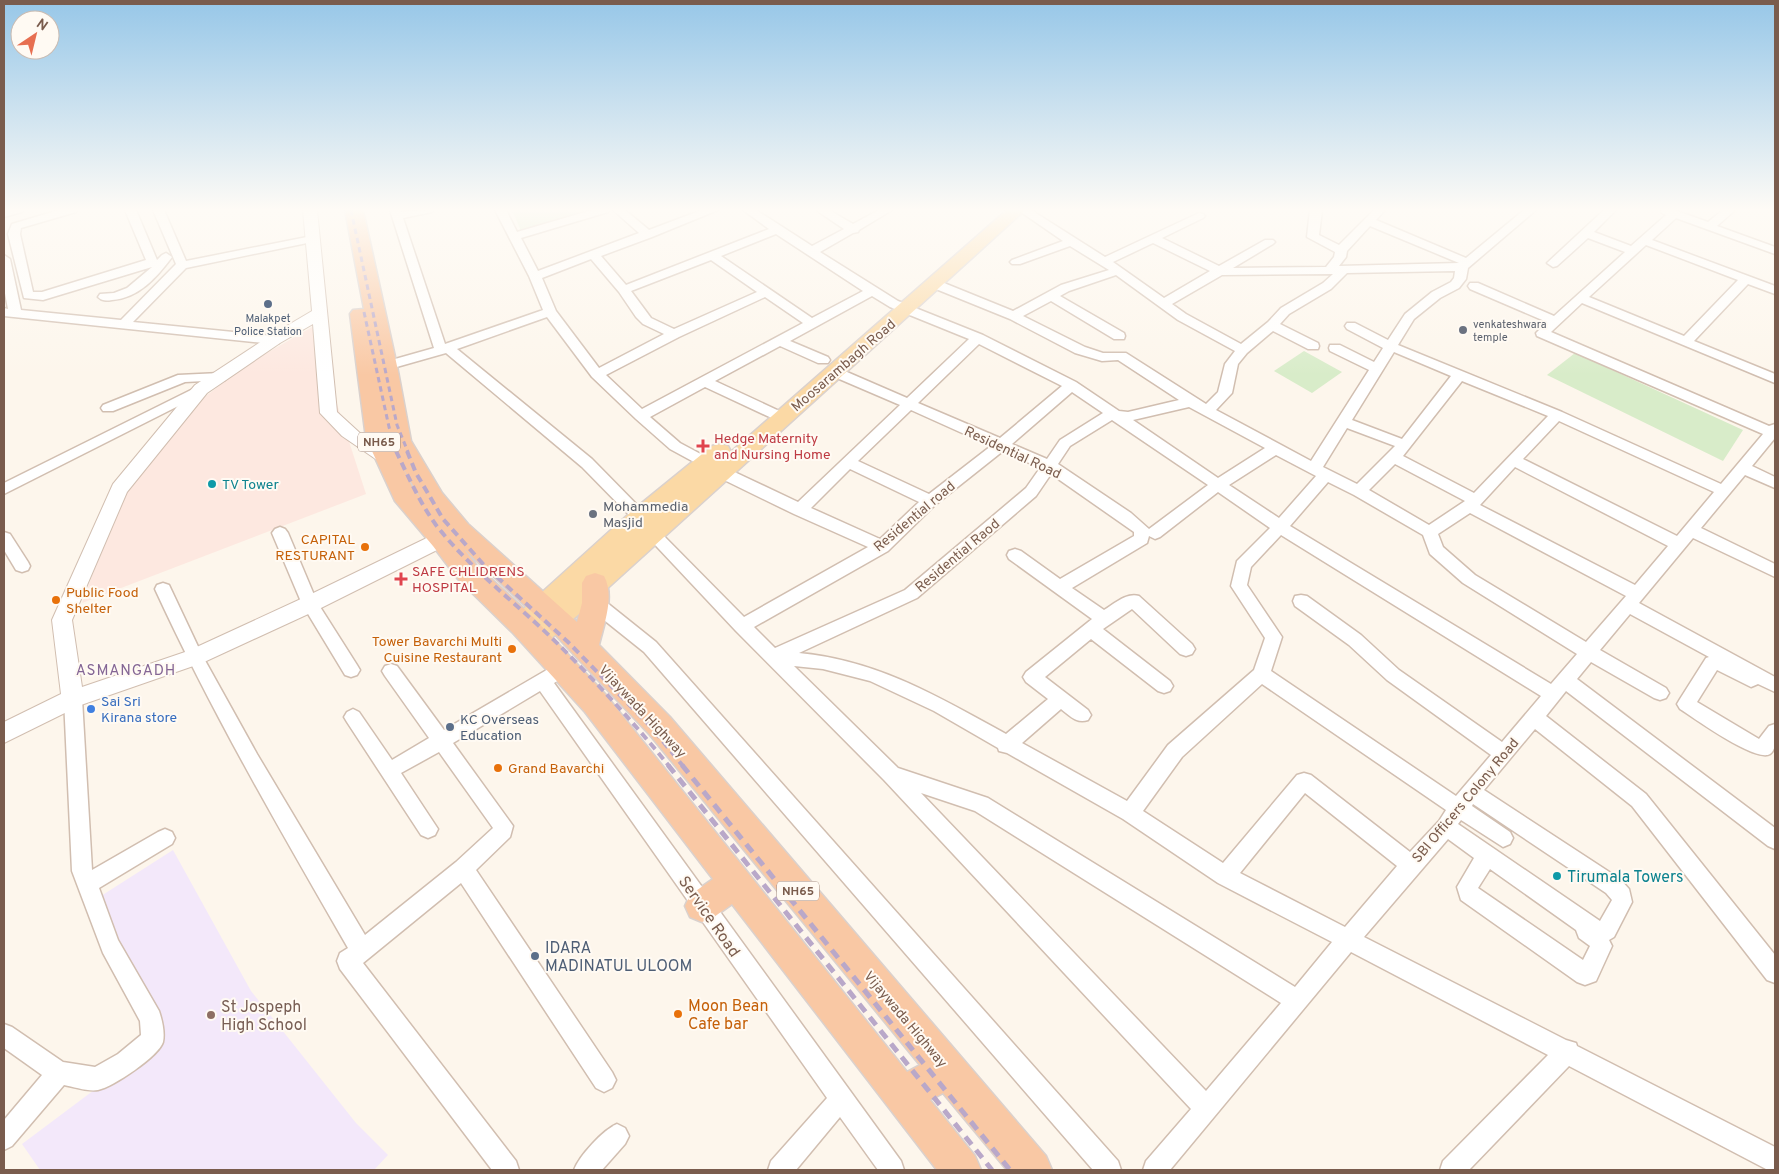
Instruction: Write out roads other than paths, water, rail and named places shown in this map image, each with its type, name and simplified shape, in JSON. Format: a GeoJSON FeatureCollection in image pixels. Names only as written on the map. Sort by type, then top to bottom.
{"type":"FeatureCollection","features":[{"type":"Feature","properties":{"kind":"highway","name":"Vijaywada Highway"},"geometry":{"type":"LineString","coordinates":[[350,265],[362,325],[372,413],[377,438],[404,495],[442,539],[467,572],[539,622]]}},
{"type":"Feature","properties":{"kind":"highway","name":"Vijaywada Highway"},"geometry":{"type":"LineString","coordinates":[[365,265],[399,441],[433,499],[539,622],[563,666],[596,703],[961,1170]]}},
{"type":"Feature","properties":{"kind":"highway"},"geometry":{"type":"LineString","coordinates":[[563,666],[595,593]]}},
{"type":"Feature","properties":{"kind":"highway","name":"Vijaywada Highway"},"geometry":{"type":"LineString","coordinates":[[563,666],[660,726],[1032,1170]]}},
{"type":"Feature","properties":{"kind":"highway"},"geometry":{"type":"LineString","coordinates":[[702,906],[736,882]]}},
{"type":"Feature","properties":{"kind":"highway"},"geometry":{"type":"LineString","coordinates":[[902,1095],[948,1070]]}},
{"type":"Feature","properties":{"kind":"main road","name":"Moosarambagh Road"},"geometry":{"type":"LineString","coordinates":[[539,622],[646,525],[901,306],[944,265]]}},
{"type":"Feature","properties":{"kind":"main road","name":"Moosarambagh Road"},"geometry":{"type":"LineString","coordinates":[[901,306],[935,284],[956,265]]}},
{"type":"Feature","properties":{"kind":"main road","name":"Moosarambagh Road"},"geometry":{"type":"LineString","coordinates":[[539,622],[595,593],[646,525]]}},
{"type":"Feature","properties":{"kind":"street"},"geometry":{"type":"LineString","coordinates":[[5,265],[10,312],[274,340]]}},
{"type":"Feature","properties":{"kind":"street"},"geometry":{"type":"LineString","coordinates":[[21,265],[28,295],[43,296],[145,265]]}},
{"type":"Feature","properties":{"kind":"street"},"geometry":{"type":"LineString","coordinates":[[104,297],[113,298],[132,292],[166,265]]}},
{"type":"Feature","properties":{"kind":"street"},"geometry":{"type":"LineString","coordinates":[[125,324],[171,265]]}},
{"type":"Feature","properties":{"kind":"street"},"geometry":{"type":"LineString","coordinates":[[315,265],[329,413],[341,427],[386,458]]}},
{"type":"Feature","properties":{"kind":"street"},"geometry":{"type":"LineString","coordinates":[[414,265],[444,349],[587,463],[742,626],[891,774],[1206,1109]]}},
{"type":"Feature","properties":{"kind":"street","name":"Residential Road"},"geometry":{"type":"LineString","coordinates":[[529,265],[550,312],[597,374],[675,446],[713,468],[799,510],[882,547]]}},
{"type":"Feature","properties":{"kind":"street"},"geometry":{"type":"LineString","coordinates":[[535,276],[567,265]]}},
{"type":"Feature","properties":{"kind":"street"},"geometry":{"type":"LineString","coordinates":[[602,265],[647,320],[674,334]]}},
{"type":"Feature","properties":{"kind":"street"},"geometry":{"type":"LineString","coordinates":[[624,290],[687,265]]}},
{"type":"Feature","properties":{"kind":"street"},"geometry":{"type":"LineString","coordinates":[[727,265],[811,323]]}},
{"type":"Feature","properties":{"kind":"street"},"geometry":{"type":"LineString","coordinates":[[833,265],[872,291],[901,306],[978,338],[1071,385],[1280,528],[1559,688],[1775,840]]}},
{"type":"Feature","properties":{"kind":"street"},"geometry":{"type":"LineString","coordinates":[[1108,265],[1182,317],[1242,350]]}},
{"type":"Feature","properties":{"kind":"street"},"geometry":{"type":"LineString","coordinates":[[1130,813],[1175,751],[1261,674],[1274,637],[1239,586],[1243,565],[1280,528],[1320,472],[1345,422],[1409,317],[1436,295],[1455,286],[1460,279],[1465,265],[1258,272],[1220,271],[1207,265]]}},
{"type":"Feature","properties":{"kind":"street"},"geometry":{"type":"LineString","coordinates":[[1164,303],[1230,265]]}},
{"type":"Feature","properties":{"kind":"street"},"geometry":{"type":"LineString","coordinates":[[1208,410],[1225,393],[1232,364],[1242,350],[1272,325],[1285,311],[1327,286],[1338,265]]}},
{"type":"Feature","properties":{"kind":"street"},"geometry":{"type":"LineString","coordinates":[[1618,265],[1542,333],[1774,431]]}},
{"type":"Feature","properties":{"kind":"street"},"geometry":{"type":"LineString","coordinates":[[1708,265],[1775,290]]}},
{"type":"Feature","properties":{"kind":"street"},"geometry":{"type":"LineString","coordinates":[[1014,316],[1065,288],[1118,271]]}},
{"type":"Feature","properties":{"kind":"street"},"geometry":{"type":"LineString","coordinates":[[1686,342],[1746,279]]}},
{"type":"Feature","properties":{"kind":"street"},"geometry":{"type":"LineString","coordinates":[[935,284],[1014,316],[1080,350],[1102,357],[1121,356],[1191,402],[1359,491],[1429,532],[1436,550],[1469,580],[1660,693]]}},
{"type":"Feature","properties":{"kind":"street"},"geometry":{"type":"LineString","coordinates":[[1474,286],[1556,321]]}},
{"type":"Feature","properties":{"kind":"street"},"geometry":{"type":"LineString","coordinates":[[641,416],[872,291]]}},
{"type":"Feature","properties":{"kind":"street"},"geometry":{"type":"LineString","coordinates":[[597,374],[674,334],[767,292]]}},
{"type":"Feature","properties":{"kind":"street"},"geometry":{"type":"LineString","coordinates":[[1051,296],[1119,336]]}},
{"type":"Feature","properties":{"kind":"street"},"geometry":{"type":"LineString","coordinates":[[1581,298],[1775,379]]}},
{"type":"Feature","properties":{"kind":"street"},"geometry":{"type":"LineString","coordinates":[[386,366],[444,349],[550,312]]}},
{"type":"Feature","properties":{"kind":"street"},"geometry":{"type":"LineString","coordinates":[[4,490],[201,389],[274,340],[320,313]]}},
{"type":"Feature","properties":{"kind":"street"},"geometry":{"type":"LineString","coordinates":[[1272,325],[1314,346]]}},
{"type":"Feature","properties":{"kind":"street"},"geometry":{"type":"LineString","coordinates":[[1351,326],[1390,346],[1557,415],[1724,491]]}},
{"type":"Feature","properties":{"kind":"street"},"geometry":{"type":"LineString","coordinates":[[799,510],[978,338]]}},
{"type":"Feature","properties":{"kind":"street","name":"Residential Road"},"geometry":{"type":"LineString","coordinates":[[779,342],[909,404],[1050,466],[1126,517],[1142,530],[1141,539],[1060,587]]}},
{"type":"Feature","properties":{"kind":"street"},"geometry":{"type":"LineString","coordinates":[[1335,348],[1377,369]]}},
{"type":"Feature","properties":{"kind":"street"},"geometry":{"type":"LineString","coordinates":[[1359,491],[1405,445],[1459,375]]}},
{"type":"Feature","properties":{"kind":"street"},"geometry":{"type":"LineString","coordinates":[[108,408],[183,378],[220,377]]}},
{"type":"Feature","properties":{"kind":"street"},"geometry":{"type":"LineString","coordinates":[[705,382],[775,415]]}},
{"type":"Feature","properties":{"kind":"street","name":"Residential road"},"geometry":{"type":"LineString","coordinates":[[742,626],[882,547],[930,501],[1001,445],[1071,385]]}},
{"type":"Feature","properties":{"kind":"street"},"geometry":{"type":"LineString","coordinates":[[4,1035],[59,1073],[97,1079],[126,1062],[152,1040],[151,1019],[110,946],[82,871],[73,699],[62,620],[119,489],[201,389]]}},
{"type":"Feature","properties":{"kind":"street"},"geometry":{"type":"LineString","coordinates":[[1111,414],[1128,417],[1191,402]]}},
{"type":"Feature","properties":{"kind":"street","name":"Residential Raod"},"geometry":{"type":"LineString","coordinates":[[773,657],[911,594],[1031,492],[1065,443],[1111,414]]}},
{"type":"Feature","properties":{"kind":"street"},"geometry":{"type":"LineString","coordinates":[[1429,532],[1473,503],[1557,415]]}},
{"type":"Feature","properties":{"kind":"street"},"geometry":{"type":"LineString","coordinates":[[1345,422],[1405,445]]}},
{"type":"Feature","properties":{"kind":"street","name":"SBI Officers Colony Road"},"geometry":{"type":"LineString","coordinates":[[1155,1170],[1410,865],[1444,829],[1458,808],[1774,431]]}},
{"type":"Feature","properties":{"kind":"street"},"geometry":{"type":"LineString","coordinates":[[1155,532],[1218,485],[1276,448]]}},
{"type":"Feature","properties":{"kind":"street"},"geometry":{"type":"LineString","coordinates":[[1394,457],[1632,600],[1752,677]]}},
{"type":"Feature","properties":{"kind":"street"},"geometry":{"type":"LineString","coordinates":[[1515,461],[1685,537],[1775,571]]}},
{"type":"Feature","properties":{"kind":"street"},"geometry":{"type":"LineString","coordinates":[[849,463],[930,501]]}},
{"type":"Feature","properties":{"kind":"street"},"geometry":{"type":"LineString","coordinates":[[1743,468],[1775,483]]}},
{"type":"Feature","properties":{"kind":"street"},"geometry":{"type":"LineString","coordinates":[[280,533],[310,604],[351,670]]}},
{"type":"Feature","properties":{"kind":"street"},"geometry":{"type":"LineString","coordinates":[[4,538],[22,566]]}},
{"type":"Feature","properties":{"kind":"street"},"geometry":{"type":"LineString","coordinates":[[4,733],[73,699],[195,657],[310,604],[442,539]]}},
{"type":"Feature","properties":{"kind":"street"},"geometry":{"type":"LineString","coordinates":[[1015,555],[1060,587],[1164,686]]}},
{"type":"Feature","properties":{"kind":"street"},"geometry":{"type":"LineString","coordinates":[[162,589],[195,657],[250,760],[362,951]]}},
{"type":"Feature","properties":{"kind":"street"},"geometry":{"type":"LineString","coordinates":[[595,593],[650,647],[1109,1170]]}},
{"type":"Feature","properties":{"kind":"street"},"geometry":{"type":"LineString","coordinates":[[1082,715],[1032,677],[1098,624],[1134,600],[1186,649]]}},
{"type":"Feature","properties":{"kind":"street"},"geometry":{"type":"LineString","coordinates":[[1301,601],[1355,640],[1393,675],[1504,754]]}},
{"type":"Feature","properties":{"kind":"street"},"geometry":{"type":"LineString","coordinates":[[773,657],[823,662],[874,675],[940,706],[1006,746],[1130,813],[1225,876],[1568,1051],[1775,1160]]}},
{"type":"Feature","properties":{"kind":"street"},"geometry":{"type":"LineString","coordinates":[[1775,686],[1716,662],[1712,663],[1686,704],[1756,747],[1764,748],[1775,732]]}},
{"type":"Feature","properties":{"kind":"street"},"geometry":{"type":"LineString","coordinates":[[389,772],[563,666]]}},
{"type":"Feature","properties":{"kind":"street","name":"Service Road"},"geometry":{"type":"LineString","coordinates":[[563,666],[702,906],[892,1170]]}},
{"type":"Feature","properties":{"kind":"street"},"geometry":{"type":"LineString","coordinates":[[392,671],[440,741],[503,826],[503,831],[500,836],[463,869],[348,961],[507,1170]]}},
{"type":"Feature","properties":{"kind":"street"},"geometry":{"type":"LineString","coordinates":[[1261,674],[1503,838]]}},
{"type":"Feature","properties":{"kind":"street"},"geometry":{"type":"LineString","coordinates":[[1006,746],[1061,699]]}},
{"type":"Feature","properties":{"kind":"street"},"geometry":{"type":"LineString","coordinates":[[353,716],[428,828]]}},
{"type":"Feature","properties":{"kind":"street"},"geometry":{"type":"LineString","coordinates":[[1534,717],[1639,800],[1775,972]]}},
{"type":"Feature","properties":{"kind":"street"},"geometry":{"type":"LineString","coordinates":[[891,774],[981,804],[1297,1001]]}},
{"type":"Feature","properties":{"kind":"street"},"geometry":{"type":"LineString","coordinates":[[1225,876],[1304,781],[1410,865]]}},
{"type":"Feature","properties":{"kind":"street"},"geometry":{"type":"LineString","coordinates":[[1472,792],[1613,886],[1622,896],[1622,902],[1607,930],[1600,932],[1591,928],[1487,859]]}},
{"type":"Feature","properties":{"kind":"street"},"geometry":{"type":"LineString","coordinates":[[1444,829],[1487,859],[1598,939],[1601,946],[1588,973],[1580,971],[1468,893],[1467,887],[1487,859],[1503,838],[1515,820]]}},
{"type":"Feature","properties":{"kind":"street"},"geometry":{"type":"LineString","coordinates":[[87,884],[166,838]]}},
{"type":"Feature","properties":{"kind":"street"},"geometry":{"type":"LineString","coordinates":[[463,869],[604,1080]]}},
{"type":"Feature","properties":{"kind":"street"},"geometry":{"type":"LineString","coordinates":[[1452,1170],[1568,1051]]}},
{"type":"Feature","properties":{"kind":"street"},"geometry":{"type":"LineString","coordinates":[[4,1138],[59,1073]]}},
{"type":"Feature","properties":{"kind":"street"},"geometry":{"type":"LineString","coordinates":[[780,1170],[840,1100]]}},
{"type":"Feature","properties":{"kind":"street"},"geometry":{"type":"LineString","coordinates":[[586,1170],[617,1136]]}},
{"type":"Feature","properties":{"kind":"railway"},"geometry":{"type":"LineString","coordinates":[[363,265],[397,425],[408,452]]}},
{"type":"Feature","properties":{"kind":"railway"},"geometry":{"type":"LineString","coordinates":[[364,312],[389,427],[397,452]]}},
{"type":"Feature","properties":{"kind":"railway"},"geometry":{"type":"LineString","coordinates":[[396,451],[425,508],[450,542],[575,661],[630,720],[669,766]]}},
{"type":"Feature","properties":{"kind":"railway"},"geometry":{"type":"LineString","coordinates":[[407,451],[416,473],[443,519],[484,565],[568,642],[652,728],[683,766]]}},
{"type":"Feature","properties":{"kind":"railway"},"geometry":{"type":"LineString","coordinates":[[668,765],[992,1170]]}},
{"type":"Feature","properties":{"kind":"railway"},"geometry":{"type":"LineString","coordinates":[[682,765],[1010,1170]]}},
{"type":"Feature","properties":{"kind":"place","name":"Malakpet Police Station"},"geometry":{"type":"Point","coordinates":[268,304]}},
{"type":"Feature","properties":{"kind":"place","name":"venkateshwara temple"},"geometry":{"type":"Point","coordinates":[1463,330]}},
{"type":"Feature","properties":{"kind":"place","name":"Hedge Maternity and Nursing Home"},"geometry":{"type":"Point","coordinates":[703,446]}},
{"type":"Feature","properties":{"kind":"place","name":"TV Tower"},"geometry":{"type":"Point","coordinates":[212,484]}},
{"type":"Feature","properties":{"kind":"place","name":"Mohammedia Masjid"},"geometry":{"type":"Point","coordinates":[593,514]}},
{"type":"Feature","properties":{"kind":"place","name":"CAPITAL RESTURANT"},"geometry":{"type":"Point","coordinates":[365,547]}},
{"type":"Feature","properties":{"kind":"place","name":"SAFE CHLIDRENS HOSPITAL"},"geometry":{"type":"Point","coordinates":[401,579]}},
{"type":"Feature","properties":{"kind":"place","name":"Public Food Shelter"},"geometry":{"type":"Point","coordinates":[56,600]}},
{"type":"Feature","properties":{"kind":"place","name":"Tower Bavarchi Multi Cuisine Restaurant"},"geometry":{"type":"Point","coordinates":[512,649]}},
{"type":"Feature","properties":{"kind":"place","name":"Sai Sri Kirana store"},"geometry":{"type":"Point","coordinates":[91,709]}},
{"type":"Feature","properties":{"kind":"place","name":"KC Overseas Education"},"geometry":{"type":"Point","coordinates":[450,727]}},
{"type":"Feature","properties":{"kind":"place","name":"Grand Bavarchi"},"geometry":{"type":"Point","coordinates":[498,768]}},
{"type":"Feature","properties":{"kind":"place","name":"Tirumala Towers"},"geometry":{"type":"Point","coordinates":[1557,876]}},
{"type":"Feature","properties":{"kind":"place","name":"IDARA MADINATUL ULOOM"},"geometry":{"type":"Point","coordinates":[535,956]}},
{"type":"Feature","properties":{"kind":"place","name":"Moon Bean Cafe bar"},"geometry":{"type":"Point","coordinates":[678,1014]}},
{"type":"Feature","properties":{"kind":"place","name":"St Jospeph High School"},"geometry":{"type":"Point","coordinates":[211,1015]}},
{"type":"Feature","properties":{"kind":"district","name":"ASMANGADH"},"geometry":{"type":"Point","coordinates":[126,670]}}]}
